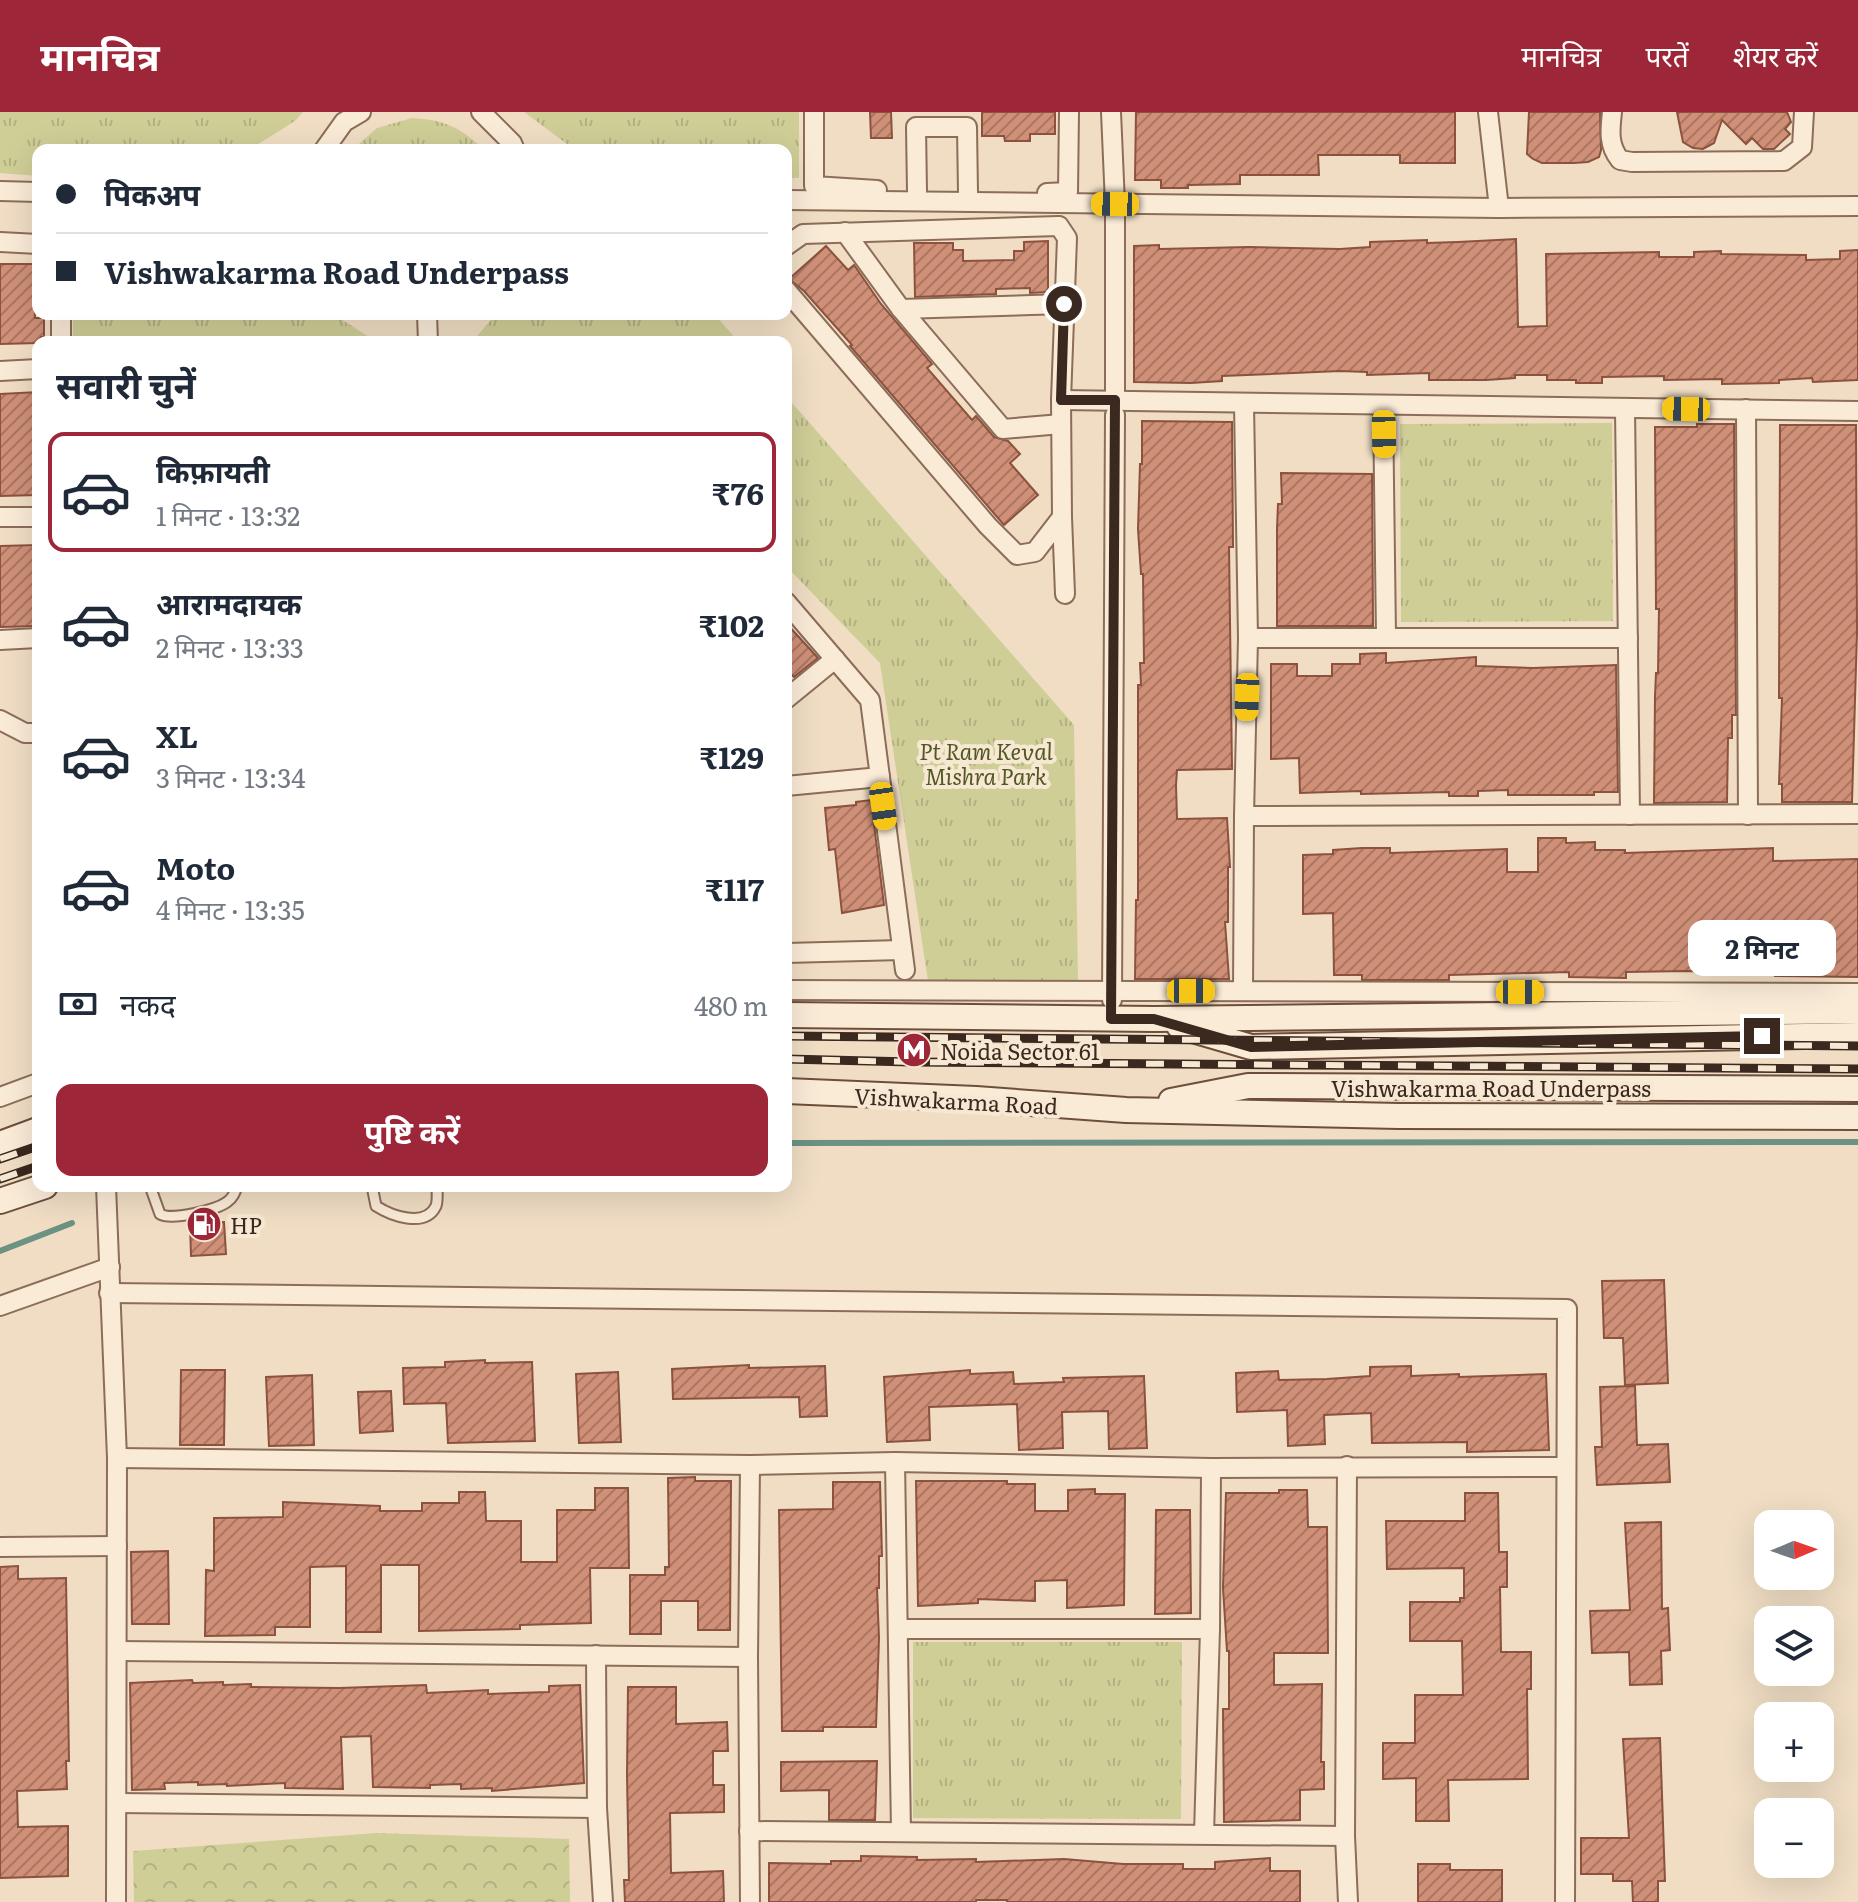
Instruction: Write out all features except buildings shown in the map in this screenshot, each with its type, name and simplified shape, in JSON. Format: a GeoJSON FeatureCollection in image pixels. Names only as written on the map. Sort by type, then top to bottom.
{"type":"FeatureCollection","features":[{"type":"Feature","properties":{"kind":"main road"},"geometry":{"type":"LineString","coordinates":[[792,1015],[1154,1019],[1858,1011]]}},
{"type":"Feature","properties":{"kind":"main road","name":"Vishwakarma Road Underpass"},"geometry":{"type":"LineString","coordinates":[[1154,1019],[1251,1047],[1858,1035]]}},
{"type":"Feature","properties":{"kind":"main road","name":"Vishwakarma Road Underpass"},"geometry":{"type":"LineString","coordinates":[[1126,1110],[1248,1086],[1858,1089]]}},
{"type":"Feature","properties":{"kind":"main road","name":"Vishwakarma Road"},"geometry":{"type":"LineString","coordinates":[[792,1091],[976,1099],[1126,1110]]}},
{"type":"Feature","properties":{"kind":"main road"},"geometry":{"type":"LineString","coordinates":[[1126,1110],[1399,1116],[1858,1117]]}},
{"type":"Feature","properties":{"kind":"main road"},"geometry":{"type":"LineString","coordinates":[[0,1144],[32,1132]]}},
{"type":"Feature","properties":{"kind":"main road"},"geometry":{"type":"LineString","coordinates":[[0,1201],[32,1190]]}},
{"type":"Feature","properties":{"kind":"street"},"geometry":{"type":"LineString","coordinates":[[328,144],[344,122],[361,112]]}},
{"type":"Feature","properties":{"kind":"street"},"geometry":{"type":"LineString","coordinates":[[481,112],[512,144]]}},
{"type":"Feature","properties":{"kind":"street"},"geometry":{"type":"LineString","coordinates":[[814,112],[814,186],[917,192],[942,197],[968,193],[1068,192],[1069,112]]}},
{"type":"Feature","properties":{"kind":"street"},"geometry":{"type":"LineString","coordinates":[[1111,112],[1115,204],[1111,1019]]}},
{"type":"Feature","properties":{"kind":"street"},"geometry":{"type":"LineString","coordinates":[[1488,112],[1499,208]]}},
{"type":"Feature","properties":{"kind":"street"},"geometry":{"type":"LineString","coordinates":[[1612,112],[1610,137],[1614,152],[1620,160],[1646,162],[1784,161],[1802,147],[1804,112]]}},
{"type":"Feature","properties":{"kind":"street"},"geometry":{"type":"LineString","coordinates":[[917,192],[916,127],[967,127],[968,193]]}},
{"type":"Feature","properties":{"kind":"street"},"geometry":{"type":"LineString","coordinates":[[0,191],[32,192]]}},
{"type":"Feature","properties":{"kind":"street"},"geometry":{"type":"LineString","coordinates":[[792,200],[942,197],[1115,204],[1499,208],[1858,206]]}},
{"type":"Feature","properties":{"kind":"street"},"geometry":{"type":"LineString","coordinates":[[792,242],[803,234],[1059,226],[1067,238],[1061,400],[1065,594]]}},
{"type":"Feature","properties":{"kind":"street"},"geometry":{"type":"LineString","coordinates":[[845,232],[901,309],[1003,429],[1061,424]]}},
{"type":"Feature","properties":{"kind":"street"},"geometry":{"type":"LineString","coordinates":[[0,242],[32,244]]}},
{"type":"Feature","properties":{"kind":"street"},"geometry":{"type":"LineString","coordinates":[[792,297],[988,526],[1017,555],[1035,552],[1062,517]]}},
{"type":"Feature","properties":{"kind":"street"},"geometry":{"type":"LineString","coordinates":[[901,309],[1064,304]]}},
{"type":"Feature","properties":{"kind":"street"},"geometry":{"type":"LineString","coordinates":[[0,371],[32,369]]}},
{"type":"Feature","properties":{"kind":"street"},"geometry":{"type":"LineString","coordinates":[[1061,400],[1115,408],[1244,404],[1858,411]]}},
{"type":"Feature","properties":{"kind":"street"},"geometry":{"type":"LineString","coordinates":[[1243,991],[1248,638],[1244,404]]}},
{"type":"Feature","properties":{"kind":"street"},"geometry":{"type":"LineString","coordinates":[[1383,405],[1386,636]]}},
{"type":"Feature","properties":{"kind":"street"},"geometry":{"type":"LineString","coordinates":[[1625,408],[1630,815]]}},
{"type":"Feature","properties":{"kind":"street"},"geometry":{"type":"LineString","coordinates":[[1746,409],[1748,815]]}},
{"type":"Feature","properties":{"kind":"street"},"geometry":{"type":"LineString","coordinates":[[0,517],[32,517]]}},
{"type":"Feature","properties":{"kind":"street"},"geometry":{"type":"LineString","coordinates":[[792,609],[870,700],[905,970]]}},
{"type":"Feature","properties":{"kind":"street"},"geometry":{"type":"LineString","coordinates":[[0,640],[32,638]]}},
{"type":"Feature","properties":{"kind":"street"},"geometry":{"type":"LineString","coordinates":[[1248,638],[1628,638]]}},
{"type":"Feature","properties":{"kind":"street"},"geometry":{"type":"LineString","coordinates":[[792,694],[835,659]]}},
{"type":"Feature","properties":{"kind":"street"},"geometry":{"type":"LineString","coordinates":[[0,720],[25,733],[32,733]]}},
{"type":"Feature","properties":{"kind":"street"},"geometry":{"type":"LineString","coordinates":[[792,785],[880,777]]}},
{"type":"Feature","properties":{"kind":"street"},"geometry":{"type":"LineString","coordinates":[[1244,816],[1858,814]]}},
{"type":"Feature","properties":{"kind":"street"},"geometry":{"type":"LineString","coordinates":[[792,953],[902,950]]}},
{"type":"Feature","properties":{"kind":"street"},"geometry":{"type":"LineString","coordinates":[[792,990],[1858,993]]}},
{"type":"Feature","properties":{"kind":"street"},"geometry":{"type":"LineString","coordinates":[[0,1097],[32,1085]]}},
{"type":"Feature","properties":{"kind":"street"},"geometry":{"type":"LineString","coordinates":[[106,1192],[117,1458],[116,1902]]}},
{"type":"Feature","properties":{"kind":"street"},"geometry":{"type":"LineString","coordinates":[[0,1306],[110,1267]]}},
{"type":"Feature","properties":{"kind":"street"},"geometry":{"type":"LineString","coordinates":[[109,1293],[1567,1309],[1565,1902]]}},
{"type":"Feature","properties":{"kind":"street"},"geometry":{"type":"LineString","coordinates":[[117,1458],[750,1465],[895,1462],[1211,1468],[1565,1467]]}},
{"type":"Feature","properties":{"kind":"street"},"geometry":{"type":"LineString","coordinates":[[895,1462],[901,1832]]}},
{"type":"Feature","properties":{"kind":"street"},"geometry":{"type":"LineString","coordinates":[[750,1465],[750,1902]]}},
{"type":"Feature","properties":{"kind":"street"},"geometry":{"type":"LineString","coordinates":[[1347,1466],[1345,1836],[1348,1902]]}},
{"type":"Feature","properties":{"kind":"street"},"geometry":{"type":"LineString","coordinates":[[1204,1834],[1211,1468]]}},
{"type":"Feature","properties":{"kind":"street"},"geometry":{"type":"LineString","coordinates":[[0,1547],[117,1546]]}},
{"type":"Feature","properties":{"kind":"street"},"geometry":{"type":"LineString","coordinates":[[898,1629],[1210,1629]]}},
{"type":"Feature","properties":{"kind":"street"},"geometry":{"type":"LineString","coordinates":[[118,1651],[748,1657]]}},
{"type":"Feature","properties":{"kind":"street"},"geometry":{"type":"LineString","coordinates":[[596,1655],[597,1808],[603,1902]]}},
{"type":"Feature","properties":{"kind":"street"},"geometry":{"type":"LineString","coordinates":[[118,1803],[597,1808]]}},
{"type":"Feature","properties":{"kind":"street"},"geometry":{"type":"LineString","coordinates":[[749,1831],[1345,1836]]}},
{"type":"Feature","properties":{"kind":"lane"},"geometry":{"type":"LineString","coordinates":[[905,970],[908,990]]}},
{"type":"Feature","properties":{"kind":"lane"},"geometry":{"type":"LineString","coordinates":[[152,1192],[160,1214],[170,1217],[220,1206],[234,1192]]}},
{"type":"Feature","properties":{"kind":"lane"},"geometry":{"type":"LineString","coordinates":[[373,1192],[376,1206],[392,1216],[406,1218],[421,1217],[431,1211],[436,1206],[437,1192]]}},
{"type":"Feature","properties":{"kind":"green space"},"geometry":{"type":"Polygon","coordinates":[[[0,112],[303,112],[295,121],[259,144],[32,144],[32,176],[0,173],[0,112]]]}},
{"type":"Feature","properties":{"kind":"green space"},"geometry":{"type":"Polygon","coordinates":[[[524,112],[799,112],[799,178],[792,178],[792,144],[567,144],[524,112]]]}},
{"type":"Feature","properties":{"kind":"green space"},"geometry":{"type":"Polygon","coordinates":[[[412,118],[434,121],[451,126],[477,144],[359,144],[377,128],[412,118]]]}},
{"type":"Feature","properties":{"kind":"green space"},"geometry":{"type":"Polygon","coordinates":[[[73,320],[342,320],[368,336],[73,336],[73,320]]]}},
{"type":"Feature","properties":{"kind":"green space"},"geometry":{"type":"Polygon","coordinates":[[[491,320],[719,320],[734,336],[477,336],[491,320]]]}},
{"type":"Feature","properties":{"kind":"green space","name":"Pt Ram Keval Mishra Park"},"geometry":{"type":"Polygon","coordinates":[[[792,403],[1074,725],[1078,981],[928,981],[880,663],[792,572],[792,403]]]}},
{"type":"Feature","properties":{"kind":"green space"},"geometry":{"type":"Polygon","coordinates":[[[1612,423],[1613,621],[1401,622],[1400,424],[1612,423]]]}},
{"type":"Feature","properties":{"kind":"green space"},"geometry":{"type":"Polygon","coordinates":[[[913,1642],[1182,1642],[1181,1819],[913,1818],[913,1642]]]}},
{"type":"Feature","properties":{"kind":"green space"},"geometry":{"type":"Polygon","coordinates":[[[377,1833],[569,1839],[570,1902],[134,1902],[133,1851],[377,1833]]]}},
{"type":"Feature","properties":{"kind":"waterway"},"geometry":{"type":"LineString","coordinates":[[792,1143],[1858,1142]]}},
{"type":"Feature","properties":{"kind":"waterway"},"geometry":{"type":"LineString","coordinates":[[0,1251],[72,1223]]}},
{"type":"Feature","properties":{"kind":"railway"},"geometry":{"type":"LineString","coordinates":[[792,1036],[1858,1046]]}},
{"type":"Feature","properties":{"kind":"railway"},"geometry":{"type":"LineString","coordinates":[[792,1059],[1858,1069]]}},
{"type":"Feature","properties":{"kind":"railway"},"geometry":{"type":"LineString","coordinates":[[0,1159],[32,1148]]}},
{"type":"Feature","properties":{"kind":"railway"},"geometry":{"type":"LineString","coordinates":[[0,1179],[32,1168]]}},
{"type":"Feature","properties":{"kind":"place","name":"Noida Sector 61"},"geometry":{"type":"Point","coordinates":[914,1050]}},
{"type":"Feature","properties":{"kind":"place","name":"HP"},"geometry":{"type":"Point","coordinates":[204,1224]}},
{"type":"Feature","properties":{"kind":"route"},"geometry":{"type":"LineString","coordinates":[[1064,304],[1061,400],[1115,400],[1111,1019],[1154,1019],[1251,1047],[1762,1036]]}}]}
